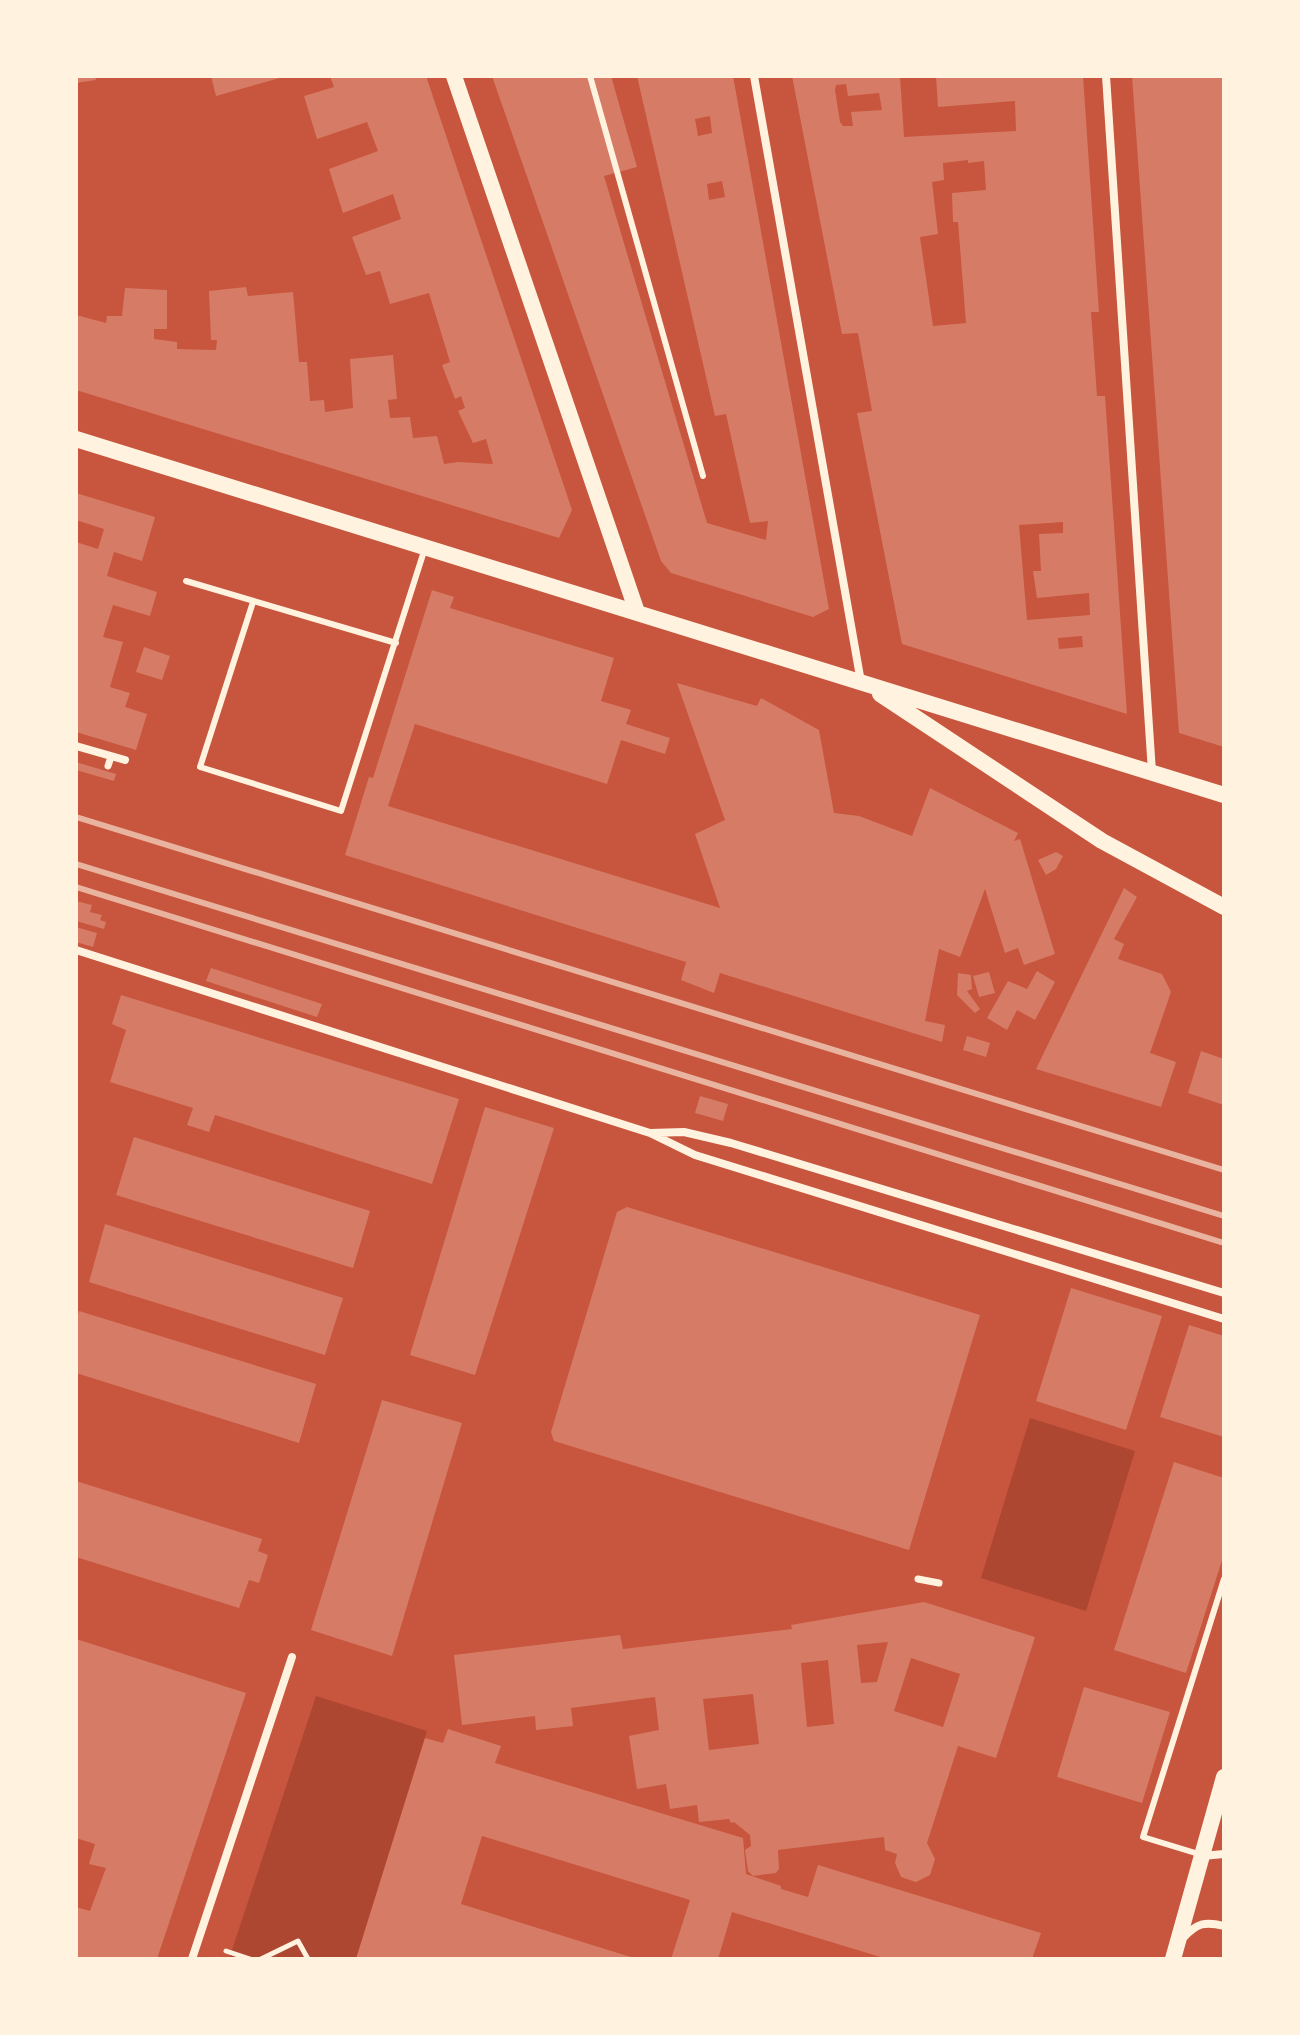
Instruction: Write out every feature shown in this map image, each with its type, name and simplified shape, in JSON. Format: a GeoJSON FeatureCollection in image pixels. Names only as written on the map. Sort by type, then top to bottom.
{"type":"FeatureCollection","features":[{"type":"Feature","properties":{"kind":"main road"},"geometry":{"type":"LineString","coordinates":[[454,76],[637,612]]}},
{"type":"Feature","properties":{"kind":"main road"},"geometry":{"type":"LineString","coordinates":[[76,439],[1224,795]]}},
{"type":"Feature","properties":{"kind":"main road"},"geometry":{"type":"LineString","coordinates":[[862,682],[1102,841],[1224,907]]}},
{"type":"Feature","properties":{"kind":"main road"},"geometry":{"type":"LineString","coordinates":[[1175,1951],[1224,1777]]}},
{"type":"Feature","properties":{"kind":"street"},"geometry":{"type":"LineString","coordinates":[[754,76],[862,682]]}},
{"type":"Feature","properties":{"kind":"street"},"geometry":{"type":"LineString","coordinates":[[1106,76],[1152,773]]}},
{"type":"Feature","properties":{"kind":"street"},"geometry":{"type":"LineString","coordinates":[[76,746],[109,761],[125,760]]}},
{"type":"Feature","properties":{"kind":"street"},"geometry":{"type":"LineString","coordinates":[[76,950],[650,1133],[695,1155],[1224,1319]]}},
{"type":"Feature","properties":{"kind":"street"},"geometry":{"type":"LineString","coordinates":[[650,1133],[684,1132],[754,1150],[1224,1293]]}},
{"type":"Feature","properties":{"kind":"street"},"geometry":{"type":"LineString","coordinates":[[918,1579],[939,1583]]}},
{"type":"Feature","properties":{"kind":"street"},"geometry":{"type":"LineString","coordinates":[[192,1959],[292,1657]]}},
{"type":"Feature","properties":{"kind":"street"},"geometry":{"type":"LineString","coordinates":[[1202,1856],[1224,1854]]}},
{"type":"Feature","properties":{"kind":"street"},"geometry":{"type":"LineString","coordinates":[[1175,1951],[1194,1926],[1206,1921],[1224,1926]]}},
{"type":"Feature","properties":{"kind":"lane"},"geometry":{"type":"LineString","coordinates":[[590,76],[703,476]]}},
{"type":"Feature","properties":{"kind":"lane"},"geometry":{"type":"LineString","coordinates":[[253,602],[200,767],[341,811],[425,547]]}},
{"type":"Feature","properties":{"kind":"lane"},"geometry":{"type":"LineString","coordinates":[[186,581],[396,643]]}},
{"type":"Feature","properties":{"kind":"lane"},"geometry":{"type":"LineString","coordinates":[[1202,1856],[1143,1837],[1224,1579]]}},
{"type":"Feature","properties":{"kind":"path"},"geometry":{"type":"LineString","coordinates":[[261,1959],[298,1941],[308,1959]]}},
{"type":"Feature","properties":{"kind":"path"},"geometry":{"type":"LineString","coordinates":[[226,1951],[250,1959]]}},
{"type":"Feature","properties":{"kind":"shaded area"},"geometry":{"type":"Polygon","coordinates":[[[1030,1418],[1135,1451],[1086,1611],[981,1578],[1030,1418]]]}},
{"type":"Feature","properties":{"kind":"shaded area"},"geometry":{"type":"Polygon","coordinates":[[[316,1696],[427,1731],[356,1959],[229,1959],[316,1696]]]}},
{"type":"Feature","properties":{"kind":"building"},"geometry":{"type":"Polygon","coordinates":[[[76,76],[95,76],[96,80],[76,83],[76,76]]]}},
{"type":"Feature","properties":{"kind":"building"},"geometry":{"type":"Polygon","coordinates":[[[211,76],[283,76],[283,77],[216,96],[211,76]]]}},
{"type":"Feature","properties":{"kind":"building"},"geometry":{"type":"Polygon","coordinates":[[[330,76],[426,76],[572,510],[559,538],[76,390],[76,315],[106,323],[107,316],[122,316],[125,288],[167,290],[167,329],[154,329],[154,339],[177,342],[177,349],[216,350],[217,340],[211,340],[209,291],[246,287],[248,296],[293,292],[299,362],[307,362],[310,401],[324,400],[325,412],[353,408],[350,359],[393,355],[397,399],[388,400],[390,418],[410,417],[413,438],[437,436],[444,464],[493,464],[486,439],[473,443],[458,411],[465,408],[461,396],[455,399],[442,365],[450,362],[429,293],[390,304],[380,271],[366,275],[352,237],[401,219],[393,194],[343,213],[329,169],[378,151],[367,122],[317,139],[304,96],[334,87],[330,76]]]}},
{"type":"Feature","properties":{"kind":"building"},"geometry":{"type":"Polygon","coordinates":[[[492,76],[611,76],[637,167],[604,176],[707,523],[766,540],[768,521],[750,523],[726,414],[715,416],[637,76],[733,76],[829,609],[813,617],[671,573],[661,561],[492,76]],[[710,116],[695,119],[698,136],[712,133],[710,116]],[[722,181],[707,184],[709,200],[725,197],[722,181]]]}},
{"type":"Feature","properties":{"kind":"building"},"geometry":{"type":"Polygon","coordinates":[[[792,76],[900,76],[904,137],[1016,131],[1015,101],[938,107],[936,76],[1083,76],[1099,312],[1091,312],[1097,396],[1105,396],[1127,714],[902,644],[857,413],[872,411],[858,333],[842,334],[792,76]],[[846,84],[836,85],[843,126],[853,126],[851,112],[882,110],[879,93],[848,96],[846,84]],[[984,161],[943,163],[944,180],[932,182],[938,234],[920,237],[933,326],[966,323],[958,222],[953,222],[952,193],[986,190],[984,161]],[[1063,522],[1019,525],[1027,620],[1090,615],[1089,593],[1037,598],[1033,571],[1041,571],[1039,534],[1063,533],[1063,522]],[[1082,636],[1058,638],[1059,649],[1083,647],[1082,636]]]}},
{"type":"Feature","properties":{"kind":"building"},"geometry":{"type":"Polygon","coordinates":[[[1132,76],[1224,76],[1224,747],[1179,733],[1132,76]]]}},
{"type":"Feature","properties":{"kind":"building"},"geometry":{"type":"Polygon","coordinates":[[[76,493],[155,517],[142,561],[114,552],[107,576],[157,592],[150,616],[113,605],[103,637],[123,642],[110,687],[130,693],[125,707],[147,714],[136,750],[76,732],[76,542],[98,549],[104,529],[76,520],[76,493]]]}},
{"type":"Feature","properties":{"kind":"building"},"geometry":{"type":"Polygon","coordinates":[[[432,590],[454,597],[450,608],[614,658],[601,701],[631,710],[626,724],[670,738],[665,754],[621,740],[607,784],[415,724],[388,806],[720,908],[695,834],[725,820],[677,683],[757,706],[761,698],[819,730],[834,813],[859,816],[912,836],[930,788],[1018,833],[1014,841],[1020,839],[1055,954],[1024,965],[1018,948],[1005,953],[985,889],[960,957],[939,949],[925,1021],[945,1025],[942,1042],[720,973],[714,993],[681,980],[686,962],[345,855],[369,777],[373,778],[432,590]]]}},
{"type":"Feature","properties":{"kind":"building"},"geometry":{"type":"Polygon","coordinates":[[[144,647],[170,656],[162,680],[136,672],[144,647]]]}},
{"type":"Feature","properties":{"kind":"building"},"geometry":{"type":"Polygon","coordinates":[[[76,762],[116,774],[114,781],[76,770],[76,762]]]}},
{"type":"Feature","properties":{"kind":"building"},"geometry":{"type":"Polygon","coordinates":[[[1056,852],[1063,856],[1056,869],[1046,875],[1038,860],[1056,852]]]}},
{"type":"Feature","properties":{"kind":"building"},"geometry":{"type":"Polygon","coordinates":[[[1124,888],[1137,897],[1114,939],[1124,944],[1118,959],[1162,974],[1171,992],[1150,1053],[1176,1062],[1161,1107],[1036,1069],[1124,888]]]}},
{"type":"Feature","properties":{"kind":"building"},"geometry":{"type":"Polygon","coordinates":[[[76,901],[92,905],[90,912],[102,915],[100,920],[106,922],[104,929],[76,921],[76,901]]]}},
{"type":"Feature","properties":{"kind":"building"},"geometry":{"type":"Polygon","coordinates":[[[76,927],[97,933],[93,947],[76,942],[76,927]]]}},
{"type":"Feature","properties":{"kind":"building"},"geometry":{"type":"Polygon","coordinates":[[[211,968],[322,1004],[317,1017],[206,981],[211,968]]]}},
{"type":"Feature","properties":{"kind":"building"},"geometry":{"type":"Polygon","coordinates":[[[1037,971],[1055,982],[1035,1020],[1017,1010],[1007,1030],[987,1018],[1008,981],[1027,989],[1037,971]]]}},
{"type":"Feature","properties":{"kind":"building"},"geometry":{"type":"Polygon","coordinates":[[[989,972],[995,993],[979,997],[973,976],[989,972]]]}},
{"type":"Feature","properties":{"kind":"building"},"geometry":{"type":"Polygon","coordinates":[[[958,973],[971,975],[972,989],[967,991],[980,1009],[975,1013],[957,995],[958,973]]]}},
{"type":"Feature","properties":{"kind":"building"},"geometry":{"type":"Polygon","coordinates":[[[121,995],[459,1099],[432,1184],[215,1115],[209,1132],[187,1125],[193,1108],[110,1082],[126,1030],[112,1024],[121,995]]]}},
{"type":"Feature","properties":{"kind":"building"},"geometry":{"type":"Polygon","coordinates":[[[967,1036],[990,1043],[986,1057],[963,1050],[967,1036]]]}},
{"type":"Feature","properties":{"kind":"building"},"geometry":{"type":"Polygon","coordinates":[[[1201,1051],[1224,1059],[1224,1105],[1188,1093],[1201,1051]]]}},
{"type":"Feature","properties":{"kind":"building"},"geometry":{"type":"Polygon","coordinates":[[[700,1096],[728,1104],[723,1121],[695,1113],[700,1096]]]}},
{"type":"Feature","properties":{"kind":"building"},"geometry":{"type":"Polygon","coordinates":[[[485,1107],[554,1128],[475,1375],[410,1355],[485,1107]]]}},
{"type":"Feature","properties":{"kind":"building"},"geometry":{"type":"Polygon","coordinates":[[[134,1137],[370,1211],[353,1268],[116,1195],[134,1137]]]}},
{"type":"Feature","properties":{"kind":"building"},"geometry":{"type":"Polygon","coordinates":[[[627,1207],[980,1315],[909,1550],[554,1441],[551,1432],[617,1212],[627,1207]]]}},
{"type":"Feature","properties":{"kind":"building"},"geometry":{"type":"Polygon","coordinates":[[[105,1224],[343,1298],[325,1355],[89,1282],[105,1224]]]}},
{"type":"Feature","properties":{"kind":"building"},"geometry":{"type":"Polygon","coordinates":[[[1071,1288],[1162,1316],[1126,1430],[1036,1401],[1071,1288]]]}},
{"type":"Feature","properties":{"kind":"building"},"geometry":{"type":"Polygon","coordinates":[[[79,1311],[316,1384],[299,1443],[76,1373],[76,1320],[79,1311]]]}},
{"type":"Feature","properties":{"kind":"building"},"geometry":{"type":"Polygon","coordinates":[[[1189,1325],[1224,1336],[1224,1437],[1160,1417],[1189,1325]]]}},
{"type":"Feature","properties":{"kind":"building"},"geometry":{"type":"Polygon","coordinates":[[[382,1400],[462,1423],[392,1656],[311,1630],[382,1400]]]}},
{"type":"Feature","properties":{"kind":"building"},"geometry":{"type":"Polygon","coordinates":[[[1174,1462],[1224,1478],[1224,1554],[1186,1673],[1114,1650],[1174,1462]]]}},
{"type":"Feature","properties":{"kind":"building"},"geometry":{"type":"Polygon","coordinates":[[[76,1481],[262,1539],[258,1551],[268,1555],[259,1583],[249,1580],[239,1608],[76,1557],[76,1481]]]}},
{"type":"Feature","properties":{"kind":"building"},"geometry":{"type":"Polygon","coordinates":[[[924,1602],[1035,1637],[996,1758],[958,1746],[927,1843],[935,1859],[930,1875],[916,1882],[901,1877],[895,1863],[897,1854],[885,1850],[884,1837],[778,1850],[779,1869],[776,1873],[753,1876],[748,1871],[745,1850],[751,1846],[750,1835],[734,1822],[731,1823],[729,1819],[699,1822],[697,1805],[670,1809],[666,1784],[637,1789],[629,1736],[659,1730],[655,1697],[571,1708],[573,1726],[536,1730],[535,1716],[462,1725],[454,1655],[620,1635],[623,1649],[792,1629],[791,1625],[924,1602]],[[888,1642],[857,1645],[861,1683],[877,1682],[888,1642]],[[911,1658],[894,1711],[943,1727],[960,1674],[911,1658]],[[828,1660],[801,1663],[807,1727],[834,1724],[828,1660]],[[753,1694],[703,1699],[709,1750],[759,1744],[753,1694]]]}},
{"type":"Feature","properties":{"kind":"building"},"geometry":{"type":"Polygon","coordinates":[[[76,1639],[246,1693],[157,1959],[76,1959],[76,1907],[90,1911],[106,1868],[89,1864],[95,1844],[76,1838],[76,1639]]]}},
{"type":"Feature","properties":{"kind":"building"},"geometry":{"type":"Polygon","coordinates":[[[1084,1687],[1170,1712],[1142,1803],[1057,1777],[1084,1687]]]}},
{"type":"Feature","properties":{"kind":"building"},"geometry":{"type":"Polygon","coordinates":[[[448,1729],[501,1746],[495,1763],[743,1838],[746,1874],[781,1886],[781,1889],[808,1897],[818,1865],[1041,1933],[1032,1959],[887,1959],[732,1912],[718,1959],[671,1959],[690,1900],[482,1836],[461,1904],[637,1959],[356,1959],[425,1738],[443,1743],[448,1729]]]}},
{"type":"Feature","properties":{"kind":"railway"},"geometry":{"type":"LineString","coordinates":[[76,817],[1224,1170]]}},
{"type":"Feature","properties":{"kind":"railway"},"geometry":{"type":"LineString","coordinates":[[76,864],[1224,1216]]}},
{"type":"Feature","properties":{"kind":"railway"},"geometry":{"type":"LineString","coordinates":[[76,887],[1224,1243]]}}]}
